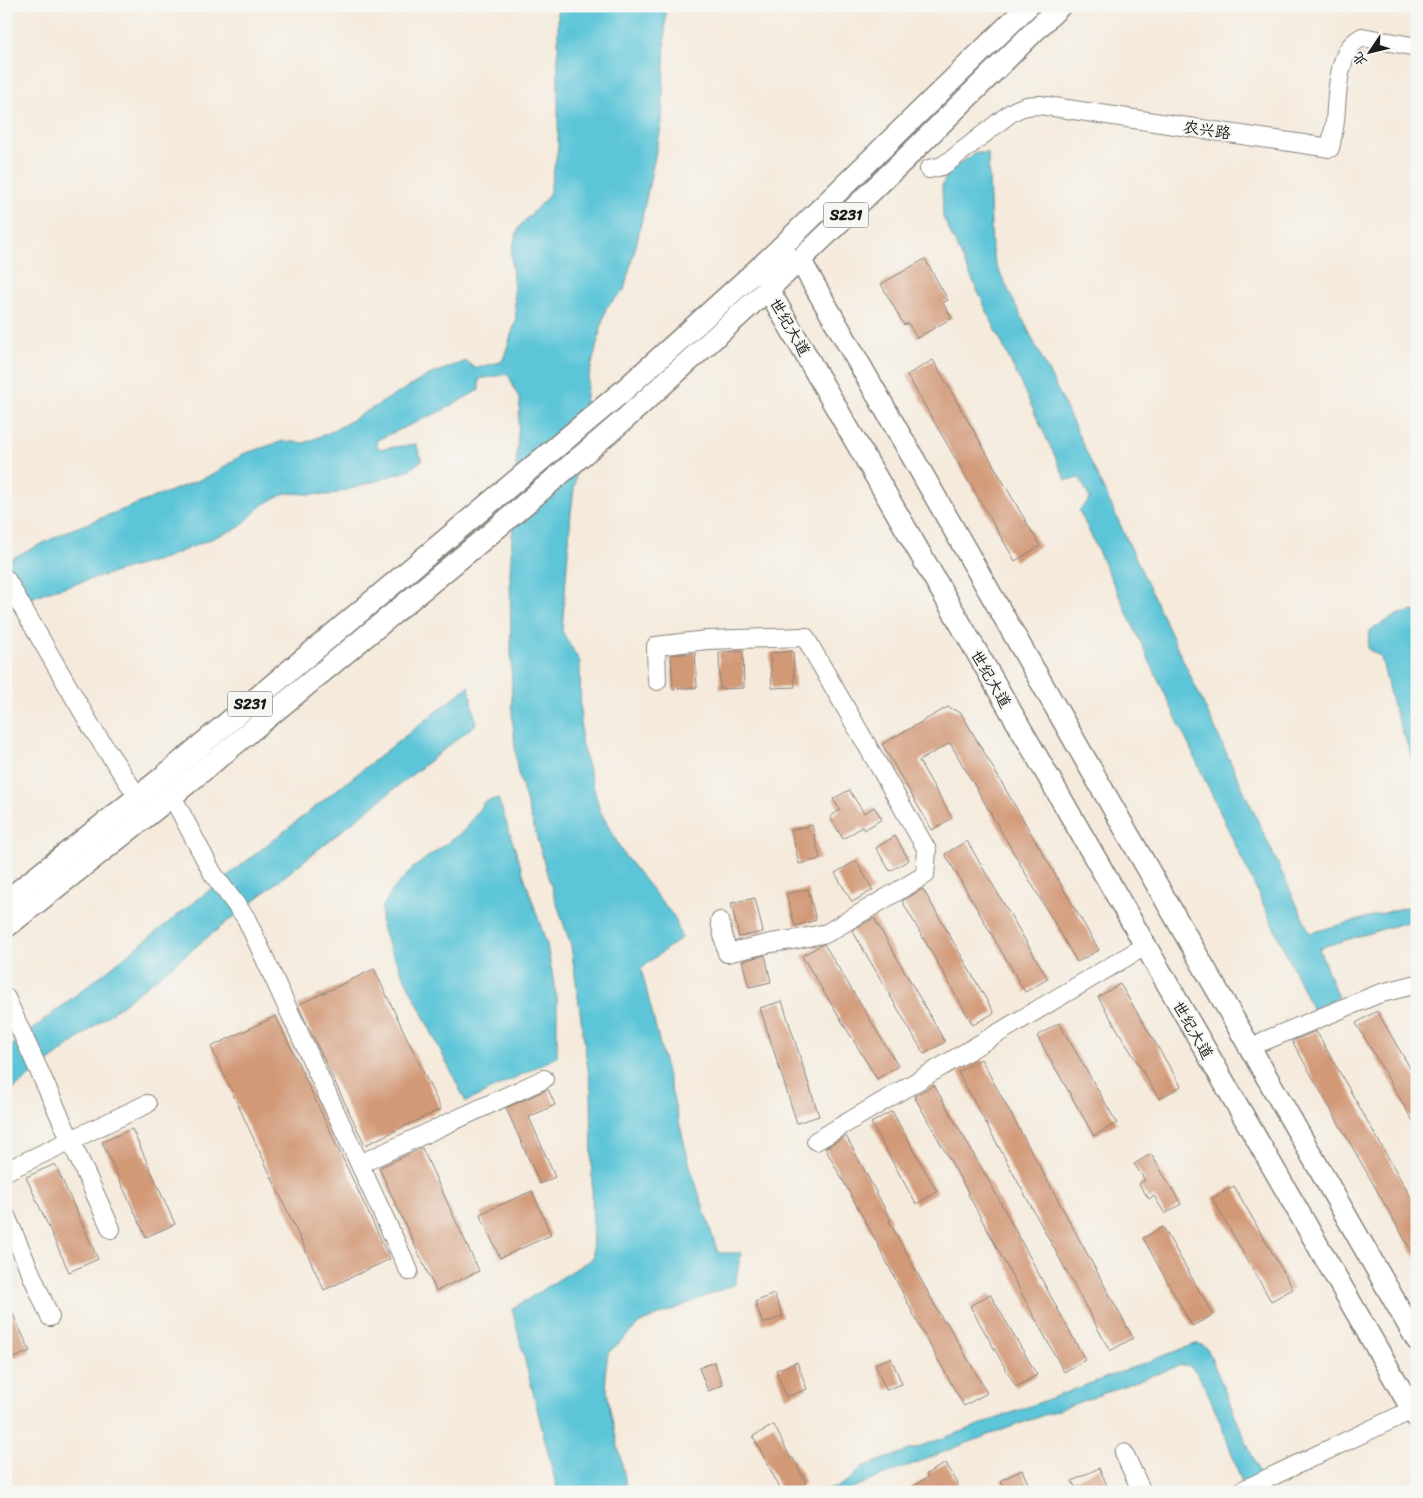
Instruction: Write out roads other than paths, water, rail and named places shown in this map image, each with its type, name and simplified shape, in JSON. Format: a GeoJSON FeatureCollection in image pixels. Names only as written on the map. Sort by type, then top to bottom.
{"type":"FeatureCollection","features":[{"type":"Feature","properties":{"kind":"main road","name":"S231"},"geometry":{"type":"LineString","coordinates":[[6,901],[138,797],[623,392],[770,258],[1028,6]]}},
{"type":"Feature","properties":{"kind":"main road","name":"S231"},"geometry":{"type":"LineString","coordinates":[[6,927],[172,796],[491,533],[626,418],[800,260],[903,162],[1060,6]]}},
{"type":"Feature","properties":{"kind":"main road"},"geometry":{"type":"LineString","coordinates":[[770,258],[800,260],[1417,1340]]}},
{"type":"Feature","properties":{"kind":"main road","name":"世纪大道"},"geometry":{"type":"LineString","coordinates":[[770,258],[768,289],[1414,1414]]}},
{"type":"Feature","properties":{"kind":"street","name":"农兴路"},"geometry":{"type":"LineString","coordinates":[[930,169],[947,163],[1018,108],[1026,105],[1040,105],[1330,148],[1339,86],[1345,58],[1351,46],[1362,37],[1417,47]]}},
{"type":"Feature","properties":{"kind":"street"},"geometry":{"type":"LineString","coordinates":[[6,579],[92,728],[138,797]]}},
{"type":"Feature","properties":{"kind":"street"},"geometry":{"type":"LineString","coordinates":[[657,681],[656,646],[707,640],[805,637],[927,850],[925,875],[827,933],[728,953],[720,921]]}},
{"type":"Feature","properties":{"kind":"street"},"geometry":{"type":"LineString","coordinates":[[172,796],[214,874],[246,918],[409,1271]]}},
{"type":"Feature","properties":{"kind":"street"},"geometry":{"type":"LineString","coordinates":[[816,1141],[1145,946]]}},
{"type":"Feature","properties":{"kind":"street"},"geometry":{"type":"LineString","coordinates":[[1264,1041],[1378,994],[1417,984]]}},
{"type":"Feature","properties":{"kind":"street"},"geometry":{"type":"LineString","coordinates":[[6,998],[111,1229]]}},
{"type":"Feature","properties":{"kind":"street"},"geometry":{"type":"LineString","coordinates":[[360,1164],[544,1079]]}},
{"type":"Feature","properties":{"kind":"street"},"geometry":{"type":"LineString","coordinates":[[6,1171],[147,1104]]}},
{"type":"Feature","properties":{"kind":"street"},"geometry":{"type":"LineString","coordinates":[[6,1216],[50,1317]]}},
{"type":"Feature","properties":{"kind":"street"},"geometry":{"type":"LineString","coordinates":[[1239,1492],[1414,1414]]}},
{"type":"Feature","properties":{"kind":"street"},"geometry":{"type":"LineString","coordinates":[[1124,1454],[1142,1492]]}},
{"type":"Feature","properties":{"kind":"water"},"geometry":{"type":"Polygon","coordinates":[[[558,6],[666,6],[662,123],[638,237],[624,290],[606,308],[588,380],[571,512],[562,631],[580,662],[581,742],[600,811],[624,855],[675,918],[681,938],[641,968],[690,1166],[718,1253],[741,1253],[735,1284],[640,1323],[608,1353],[605,1374],[610,1410],[628,1492],[558,1492],[512,1309],[593,1258],[591,1091],[571,946],[549,880],[517,769],[512,713],[510,574],[520,401],[508,374],[479,379],[479,390],[443,410],[377,440],[376,446],[381,449],[416,444],[422,460],[408,471],[330,495],[286,493],[262,505],[240,527],[165,558],[46,592],[6,609],[6,561],[70,530],[212,475],[243,454],[283,441],[304,443],[333,431],[429,375],[466,361],[474,368],[501,362],[516,320],[511,252],[519,227],[549,195],[558,148],[558,6]]]}},
{"type":"Feature","properties":{"kind":"water"},"geometry":{"type":"Polygon","coordinates":[[[976,153],[988,153],[992,251],[996,265],[1058,391],[1310,933],[1417,904],[1417,919],[1319,948],[1338,998],[1312,1009],[1079,510],[1090,499],[1080,478],[1066,480],[943,217],[942,186],[949,170],[976,153]]]}},
{"type":"Feature","properties":{"kind":"water"},"geometry":{"type":"Polygon","coordinates":[[[1415,611],[1417,613],[1417,663],[1414,668],[1417,677],[1417,771],[1393,706],[1381,657],[1368,649],[1369,631],[1399,614],[1415,611]]]}},
{"type":"Feature","properties":{"kind":"water"},"geometry":{"type":"Polygon","coordinates":[[[469,686],[476,724],[6,1095],[6,1050],[469,686]]]}},
{"type":"Feature","properties":{"kind":"water"},"geometry":{"type":"Polygon","coordinates":[[[498,798],[547,945],[557,1000],[557,1057],[466,1102],[387,942],[381,923],[382,907],[393,890],[413,868],[466,829],[484,802],[498,798]]]}},
{"type":"Feature","properties":{"kind":"water"},"geometry":{"type":"Polygon","coordinates":[[[1198,1343],[1207,1348],[1257,1468],[1264,1492],[1245,1492],[1213,1403],[1196,1373],[1189,1366],[1181,1365],[967,1443],[845,1492],[807,1492],[836,1488],[848,1481],[862,1467],[1198,1343]]]}}]}
